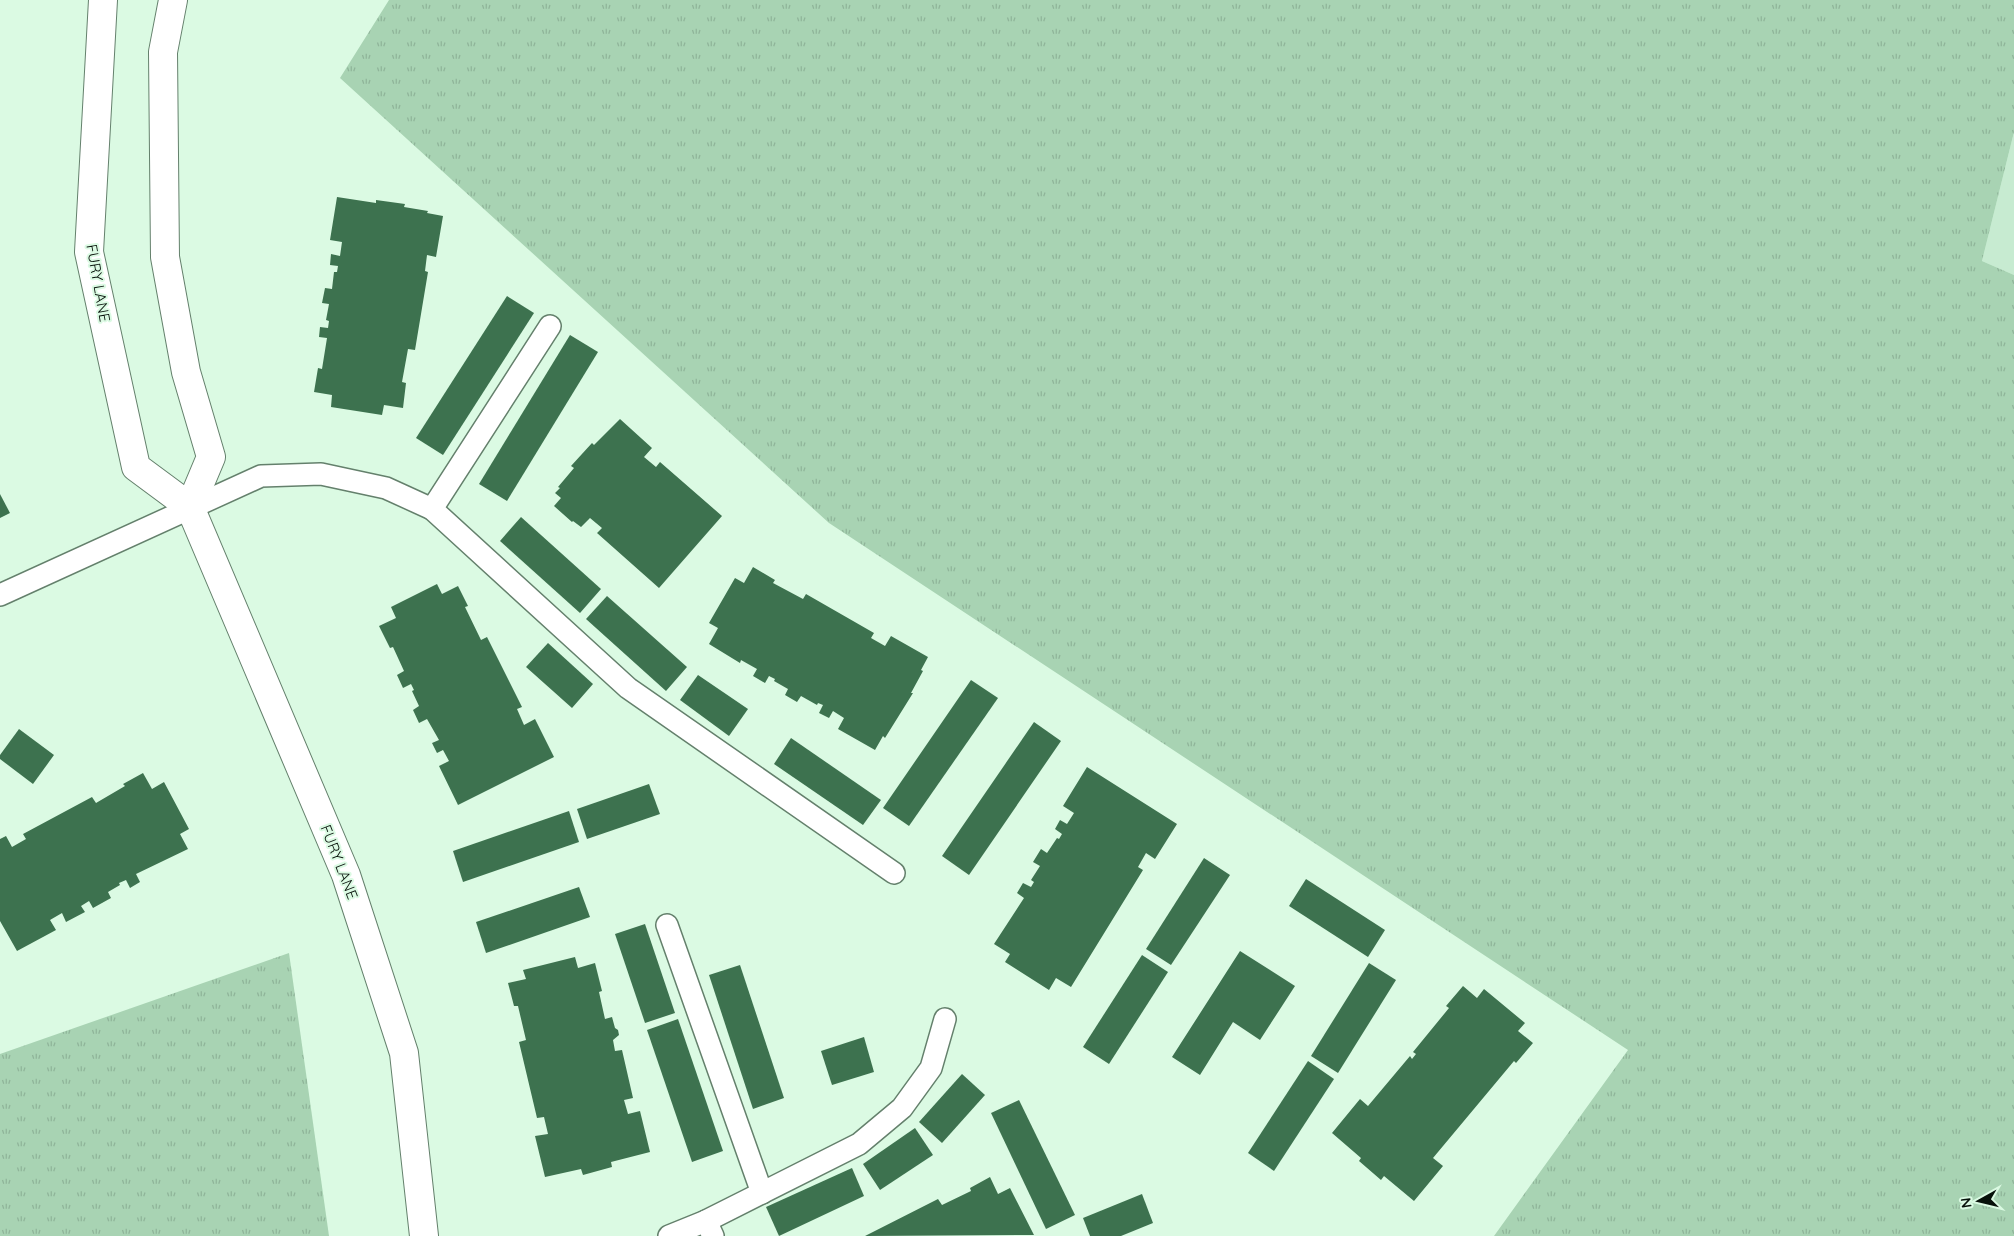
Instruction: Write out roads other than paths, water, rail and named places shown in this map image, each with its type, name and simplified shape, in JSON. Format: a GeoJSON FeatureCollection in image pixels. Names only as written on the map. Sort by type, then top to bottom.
{"type":"FeatureCollection","features":[{"type":"Feature","properties":{"kind":"main road","name":"FURY LANE"},"geometry":{"type":"LineString","coordinates":[[103,0],[89,252],[136,467],[190,507],[346,875],[404,1053],[424,1236]]}},
{"type":"Feature","properties":{"kind":"main road"},"geometry":{"type":"LineString","coordinates":[[173,0],[163,52],[165,257],[186,372],[211,457],[190,507]]}},
{"type":"Feature","properties":{"kind":"lane"},"geometry":{"type":"LineString","coordinates":[[432,509],[550,326]]}},
{"type":"Feature","properties":{"kind":"lane"},"geometry":{"type":"LineString","coordinates":[[0,595],[261,476],[321,474],[386,488],[432,509],[628,688],[894,873]]}},
{"type":"Feature","properties":{"kind":"lane"},"geometry":{"type":"LineString","coordinates":[[668,925],[762,1193]]}},
{"type":"Feature","properties":{"kind":"lane"},"geometry":{"type":"LineString","coordinates":[[669,1236],[710,1228],[762,1193],[859,1144],[902,1108],[931,1068],[945,1019]]}}]}
